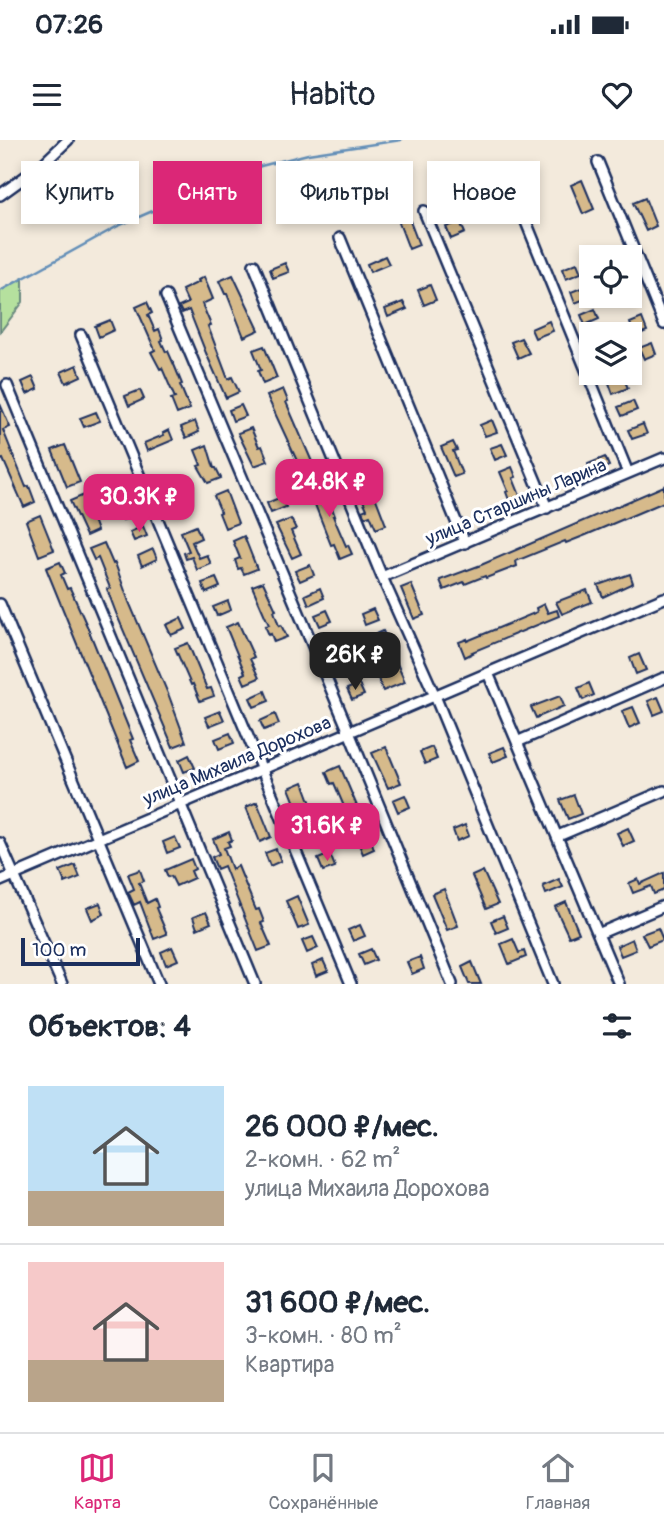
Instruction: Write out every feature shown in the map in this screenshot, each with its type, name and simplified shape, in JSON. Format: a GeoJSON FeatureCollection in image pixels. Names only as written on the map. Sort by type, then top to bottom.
{"type":"FeatureCollection","features":[{"type":"Feature","properties":{"kind":"street"},"geometry":{"type":"LineString","coordinates":[[0,195],[43,164],[68,140]]}},
{"type":"Feature","properties":{"kind":"street"},"geometry":{"type":"LineString","coordinates":[[598,162],[664,324]]}},
{"type":"Feature","properties":{"kind":"street"},"geometry":{"type":"LineString","coordinates":[[424,211],[547,508]]}},
{"type":"Feature","properties":{"kind":"street"},"geometry":{"type":"LineString","coordinates":[[527,224],[628,473]]}},
{"type":"Feature","properties":{"kind":"street"},"geometry":{"type":"LineString","coordinates":[[340,238],[465,542]]}},
{"type":"Feature","properties":{"kind":"street"},"geometry":{"type":"LineString","coordinates":[[254,265],[553,984]]}},
{"type":"Feature","properties":{"kind":"street"},"geometry":{"type":"LineString","coordinates":[[166,296],[452,984]]}},
{"type":"Feature","properties":{"kind":"street"},"geometry":{"type":"LineString","coordinates":[[81,335],[351,984]]}},
{"type":"Feature","properties":{"kind":"street"},"geometry":{"type":"LineString","coordinates":[[7,385],[255,984]]}},
{"type":"Feature","properties":{"kind":"street","name":"улица Старшины Ларина"},"geometry":{"type":"LineString","coordinates":[[382,578],[664,458]]}},
{"type":"Feature","properties":{"kind":"street","name":"улица Михаила Дорохова"},"geometry":{"type":"LineString","coordinates":[[0,881],[664,598]]}},
{"type":"Feature","properties":{"kind":"street"},"geometry":{"type":"LineString","coordinates":[[0,604],[159,984]]}},
{"type":"Feature","properties":{"kind":"street"},"geometry":{"type":"LineString","coordinates":[[488,673],[620,984]]}},
{"type":"Feature","properties":{"kind":"street"},"geometry":{"type":"LineString","coordinates":[[517,741],[664,678]]}},
{"type":"Feature","properties":{"kind":"street"},"geometry":{"type":"LineString","coordinates":[[558,836],[664,791]]}},
{"type":"Feature","properties":{"kind":"street"},"geometry":{"type":"LineString","coordinates":[[0,844],[62,984]]}},
{"type":"Feature","properties":{"kind":"street"},"geometry":{"type":"LineString","coordinates":[[598,934],[664,906]]}},
{"type":"Feature","properties":{"kind":"green space"},"geometry":{"type":"Polygon","coordinates":[[[23,278],[23,302],[0,332],[0,291],[23,278]]]}},
{"type":"Feature","properties":{"kind":"building"},"geometry":{"type":"Polygon","coordinates":[[[582,180],[594,209],[583,214],[571,185],[582,180]]]}},
{"type":"Feature","properties":{"kind":"building"},"geometry":{"type":"Polygon","coordinates":[[[645,198],[656,226],[646,231],[633,203],[645,198]]]}},
{"type":"Feature","properties":{"kind":"building"},"geometry":{"type":"Polygon","coordinates":[[[400,224],[411,224],[419,245],[409,249],[400,224]]]}},
{"type":"Feature","properties":{"kind":"building"},"geometry":{"type":"Polygon","coordinates":[[[461,224],[465,233],[451,239],[446,227],[461,224]]]}},
{"type":"Feature","properties":{"kind":"building"},"geometry":{"type":"Polygon","coordinates":[[[385,256],[389,264],[370,272],[367,264],[385,256]]]}},
{"type":"Feature","properties":{"kind":"building"},"geometry":{"type":"Polygon","coordinates":[[[285,263],[289,272],[273,278],[270,269],[285,263]]]}},
{"type":"Feature","properties":{"kind":"building"},"geometry":{"type":"Polygon","coordinates":[[[577,263],[579,274],[566,279],[562,269],[577,263]]]}},
{"type":"Feature","properties":{"kind":"building"},"geometry":{"type":"Polygon","coordinates":[[[233,275],[259,330],[244,337],[219,281],[233,275]]]}},
{"type":"Feature","properties":{"kind":"building"},"geometry":{"type":"Polygon","coordinates":[[[204,277],[213,299],[202,304],[211,325],[208,326],[228,379],[232,377],[239,392],[226,398],[189,310],[182,313],[179,307],[188,303],[182,290],[204,277]]]}},
{"type":"Feature","properties":{"kind":"building"},"geometry":{"type":"Polygon","coordinates":[[[430,285],[436,300],[424,305],[418,290],[430,285]]]}},
{"type":"Feature","properties":{"kind":"building"},"geometry":{"type":"Polygon","coordinates":[[[579,289],[579,301],[575,303],[571,292],[579,289]]]}},
{"type":"Feature","properties":{"kind":"building"},"geometry":{"type":"Polygon","coordinates":[[[147,302],[152,313],[148,315],[155,331],[159,329],[163,340],[161,341],[175,367],[190,409],[177,414],[171,399],[175,398],[162,368],[160,369],[151,352],[155,350],[136,307],[147,302]]]}},
{"type":"Feature","properties":{"kind":"building"},"geometry":{"type":"Polygon","coordinates":[[[403,302],[407,309],[388,317],[385,309],[403,302]]]}},
{"type":"Feature","properties":{"kind":"building"},"geometry":{"type":"Polygon","coordinates":[[[595,309],[599,319],[584,322],[581,315],[595,309]]]}},
{"type":"Feature","properties":{"kind":"building"},"geometry":{"type":"Polygon","coordinates":[[[642,318],[647,331],[642,333],[642,322],[632,322],[642,318]]]}},
{"type":"Feature","properties":{"kind":"building"},"geometry":{"type":"Polygon","coordinates":[[[110,320],[114,330],[99,337],[95,326],[110,320]]]}},
{"type":"Feature","properties":{"kind":"building"},"geometry":{"type":"Polygon","coordinates":[[[549,321],[553,331],[535,338],[531,329],[549,321]]]}},
{"type":"Feature","properties":{"kind":"building"},"geometry":{"type":"Polygon","coordinates":[[[521,338],[529,353],[518,358],[511,342],[521,338]]]}},
{"type":"Feature","properties":{"kind":"building"},"geometry":{"type":"Polygon","coordinates":[[[652,343],[656,354],[644,359],[642,347],[652,343]]]}},
{"type":"Feature","properties":{"kind":"building"},"geometry":{"type":"Polygon","coordinates":[[[264,346],[277,378],[263,384],[253,350],[264,346]]]}},
{"type":"Feature","properties":{"kind":"building"},"geometry":{"type":"Polygon","coordinates":[[[77,365],[81,376],[66,383],[61,372],[77,365]]]}},
{"type":"Feature","properties":{"kind":"building"},"geometry":{"type":"Polygon","coordinates":[[[33,377],[38,389],[27,394],[22,382],[33,377]]]}},
{"type":"Feature","properties":{"kind":"building"},"geometry":{"type":"Polygon","coordinates":[[[610,385],[627,385],[628,388],[613,394],[610,385]]]}},
{"type":"Feature","properties":{"kind":"building"},"geometry":{"type":"Polygon","coordinates":[[[283,389],[316,471],[304,476],[267,396],[283,389]]]}},
{"type":"Feature","properties":{"kind":"building"},"geometry":{"type":"Polygon","coordinates":[[[140,390],[144,399],[129,406],[125,396],[140,390]]]}},
{"type":"Feature","properties":{"kind":"building"},"geometry":{"type":"Polygon","coordinates":[[[633,401],[637,410],[622,416],[618,407],[633,401]]]}},
{"type":"Feature","properties":{"kind":"building"},"geometry":{"type":"Polygon","coordinates":[[[0,404],[10,427],[3,430],[26,487],[29,486],[35,502],[24,507],[3,459],[0,460],[0,404]]]}},
{"type":"Feature","properties":{"kind":"building"},"geometry":{"type":"Polygon","coordinates":[[[241,405],[246,416],[233,421],[229,410],[241,405]]]}},
{"type":"Feature","properties":{"kind":"building"},"geometry":{"type":"Polygon","coordinates":[[[96,412],[100,421],[84,427],[80,418],[96,412]]]}},
{"type":"Feature","properties":{"kind":"building"},"geometry":{"type":"Polygon","coordinates":[[[492,420],[497,432],[485,436],[480,425],[492,420]]]}},
{"type":"Feature","properties":{"kind":"building"},"geometry":{"type":"Polygon","coordinates":[[[195,421],[199,432],[186,438],[181,427],[195,421]]]}},
{"type":"Feature","properties":{"kind":"building"},"geometry":{"type":"Polygon","coordinates":[[[643,424],[647,434],[632,439],[628,430],[643,424]]]}},
{"type":"Feature","properties":{"kind":"building"},"geometry":{"type":"Polygon","coordinates":[[[251,428],[268,461],[254,466],[238,433],[251,428]]]}},
{"type":"Feature","properties":{"kind":"building"},"geometry":{"type":"Polygon","coordinates":[[[169,430],[173,440],[147,451],[144,443],[164,435],[163,433],[169,430]]]}},
{"type":"Feature","properties":{"kind":"building"},"geometry":{"type":"Polygon","coordinates":[[[453,442],[457,450],[453,451],[462,474],[454,477],[441,447],[453,442]]]}},
{"type":"Feature","properties":{"kind":"building"},"geometry":{"type":"Polygon","coordinates":[[[502,444],[507,455],[495,460],[490,448],[502,444]]]}},
{"type":"Feature","properties":{"kind":"building"},"geometry":{"type":"Polygon","coordinates":[[[65,445],[80,482],[67,487],[52,450],[65,445]]]}},
{"type":"Feature","properties":{"kind":"building"},"geometry":{"type":"Polygon","coordinates":[[[207,445],[214,468],[221,478],[208,483],[198,466],[201,465],[195,450],[207,445]]]}},
{"type":"Feature","properties":{"kind":"building"},"geometry":{"type":"Polygon","coordinates":[[[605,457],[609,466],[592,473],[588,464],[605,457]]]}},
{"type":"Feature","properties":{"kind":"building"},"geometry":{"type":"Polygon","coordinates":[[[512,467],[516,477],[513,478],[523,503],[512,508],[500,472],[512,467]]]}},
{"type":"Feature","properties":{"kind":"building"},"geometry":{"type":"Polygon","coordinates":[[[322,481],[333,516],[352,554],[340,559],[334,544],[331,545],[308,487],[322,481]]]}},
{"type":"Feature","properties":{"kind":"building"},"geometry":{"type":"Polygon","coordinates":[[[178,482],[182,492],[167,498],[163,488],[178,482]]]}},
{"type":"Feature","properties":{"kind":"building"},"geometry":{"type":"Polygon","coordinates":[[[664,486],[664,502],[516,561],[517,566],[444,590],[440,580],[664,486]]]}},
{"type":"Feature","properties":{"kind":"building"},"geometry":{"type":"Polygon","coordinates":[[[226,491],[238,523],[225,528],[214,496],[226,491]]]}},
{"type":"Feature","properties":{"kind":"building"},"geometry":{"type":"Polygon","coordinates":[[[373,491],[386,525],[376,529],[370,515],[365,517],[362,511],[367,509],[361,496],[373,491]]]}},
{"type":"Feature","properties":{"kind":"building"},"geometry":{"type":"Polygon","coordinates":[[[84,495],[97,531],[86,536],[70,501],[84,495]]]}},
{"type":"Feature","properties":{"kind":"building"},"geometry":{"type":"Polygon","coordinates":[[[281,497],[286,507],[271,513],[267,503],[281,497]]]}},
{"type":"Feature","properties":{"kind":"building"},"geometry":{"type":"Polygon","coordinates":[[[133,503],[138,514],[123,520],[119,509],[133,503]]]}},
{"type":"Feature","properties":{"kind":"building"},"geometry":{"type":"Polygon","coordinates":[[[40,515],[54,550],[39,556],[26,521],[40,515]]]}},
{"type":"Feature","properties":{"kind":"building"},"geometry":{"type":"Polygon","coordinates":[[[291,519],[296,529],[291,531],[301,554],[292,558],[276,525],[291,519]]]}},
{"type":"Feature","properties":{"kind":"building"},"geometry":{"type":"Polygon","coordinates":[[[143,526],[147,536],[134,541],[130,532],[143,526]]]}},
{"type":"Feature","properties":{"kind":"building"},"geometry":{"type":"Polygon","coordinates":[[[196,526],[201,538],[192,542],[199,558],[207,555],[211,564],[197,570],[192,557],[186,559],[184,553],[189,551],[181,532],[196,526]]]}},
{"type":"Feature","properties":{"kind":"building"},"geometry":{"type":"Polygon","coordinates":[[[244,536],[257,569],[244,574],[241,568],[238,569],[235,560],[240,558],[233,541],[244,536]]]}},
{"type":"Feature","properties":{"kind":"building"},"geometry":{"type":"Polygon","coordinates":[[[104,543],[113,564],[115,563],[186,742],[173,747],[116,613],[98,558],[94,560],[89,549],[104,543]]]}},
{"type":"Feature","properties":{"kind":"building"},"geometry":{"type":"Polygon","coordinates":[[[153,549],[157,559],[142,566],[138,556],[153,549]]]}},
{"type":"Feature","properties":{"kind":"building"},"geometry":{"type":"Polygon","coordinates":[[[60,562],[65,573],[61,575],[67,589],[70,588],[87,626],[133,739],[130,740],[139,761],[127,767],[46,568],[60,562]]]}},
{"type":"Feature","properties":{"kind":"building"},"geometry":{"type":"Polygon","coordinates":[[[310,565],[314,575],[300,581],[295,571],[310,565]]]}},
{"type":"Feature","properties":{"kind":"building"},"geometry":{"type":"Polygon","coordinates":[[[630,574],[633,583],[603,597],[598,585],[630,574]]]}},
{"type":"Feature","properties":{"kind":"building"},"geometry":{"type":"Polygon","coordinates":[[[216,578],[220,587],[206,593],[202,583],[216,578]]]}},
{"type":"Feature","properties":{"kind":"building"},"geometry":{"type":"Polygon","coordinates":[[[263,582],[276,610],[274,611],[279,626],[281,625],[287,637],[274,642],[265,626],[269,625],[252,586],[263,582]]]}},
{"type":"Feature","properties":{"kind":"building"},"geometry":{"type":"Polygon","coordinates":[[[411,584],[424,615],[414,619],[401,588],[411,584]]]}},
{"type":"Feature","properties":{"kind":"building"},"geometry":{"type":"Polygon","coordinates":[[[320,588],[324,598],[309,605],[305,595],[320,588]]]}},
{"type":"Feature","properties":{"kind":"building"},"geometry":{"type":"Polygon","coordinates":[[[587,590],[592,602],[562,614],[556,602],[587,590]]]}},
{"type":"Feature","properties":{"kind":"building"},"geometry":{"type":"Polygon","coordinates":[[[228,601],[231,610],[217,616],[213,607],[228,601]]]}},
{"type":"Feature","properties":{"kind":"building"},"geometry":{"type":"Polygon","coordinates":[[[544,604],[548,613],[557,610],[559,616],[465,657],[459,642],[537,612],[536,608],[544,604]]]}},
{"type":"Feature","properties":{"kind":"building"},"geometry":{"type":"Polygon","coordinates":[[[373,609],[378,620],[365,625],[361,614],[373,609]]]}},
{"type":"Feature","properties":{"kind":"building"},"geometry":{"type":"Polygon","coordinates":[[[327,610],[332,621],[320,626],[315,615],[327,610]]]}},
{"type":"Feature","properties":{"kind":"building"},"geometry":{"type":"Polygon","coordinates":[[[181,618],[186,629],[171,635],[166,625],[181,618]]]}},
{"type":"Feature","properties":{"kind":"building"},"geometry":{"type":"Polygon","coordinates":[[[238,622],[254,657],[250,659],[259,678],[245,684],[241,675],[245,673],[226,627],[238,622]]]}},
{"type":"Feature","properties":{"kind":"building"},"geometry":{"type":"Polygon","coordinates":[[[383,631],[405,682],[383,691],[370,658],[377,655],[370,637],[383,631]]]}},
{"type":"Feature","properties":{"kind":"building"},"geometry":{"type":"Polygon","coordinates":[[[339,634],[343,644],[328,650],[324,640],[339,634]]]}},
{"type":"Feature","properties":{"kind":"building"},"geometry":{"type":"Polygon","coordinates":[[[188,643],[207,689],[211,688],[214,696],[200,701],[175,648],[188,643]]]}},
{"type":"Feature","properties":{"kind":"building"},"geometry":{"type":"Polygon","coordinates":[[[639,654],[646,670],[636,674],[630,658],[639,654]]]}},
{"type":"Feature","properties":{"kind":"building"},"geometry":{"type":"Polygon","coordinates":[[[348,656],[352,667],[338,673],[334,662],[348,656]]]}},
{"type":"Feature","properties":{"kind":"building"},"geometry":{"type":"Polygon","coordinates":[[[589,683],[594,695],[583,700],[578,688],[589,683]]]}},
{"type":"Feature","properties":{"kind":"building"},"geometry":{"type":"Polygon","coordinates":[[[359,684],[364,695],[352,700],[347,689],[359,684]]]}},
{"type":"Feature","properties":{"kind":"building"},"geometry":{"type":"Polygon","coordinates":[[[265,691],[269,701],[254,707],[250,698],[265,691]]]}},
{"type":"Feature","properties":{"kind":"building"},"geometry":{"type":"Polygon","coordinates":[[[560,696],[564,706],[536,718],[531,707],[560,696]]]}},
{"type":"Feature","properties":{"kind":"building"},"geometry":{"type":"Polygon","coordinates":[[[658,697],[664,711],[654,715],[648,701],[658,697]]]}},
{"type":"Feature","properties":{"kind":"building"},"geometry":{"type":"Polygon","coordinates":[[[633,707],[640,723],[629,728],[622,711],[633,707]]]}},
{"type":"Feature","properties":{"kind":"building"},"geometry":{"type":"Polygon","coordinates":[[[220,711],[224,720],[209,726],[205,717],[220,711]]]}},
{"type":"Feature","properties":{"kind":"building"},"geometry":{"type":"Polygon","coordinates":[[[275,714],[279,724],[264,730],[260,721],[275,714]]]}},
{"type":"Feature","properties":{"kind":"building"},"geometry":{"type":"Polygon","coordinates":[[[230,733],[234,743],[219,749],[215,739],[230,733]]]}},
{"type":"Feature","properties":{"kind":"building"},"geometry":{"type":"Polygon","coordinates":[[[386,747],[401,783],[388,788],[372,753],[386,747]]]}},
{"type":"Feature","properties":{"kind":"building"},"geometry":{"type":"Polygon","coordinates":[[[432,747],[437,759],[425,764],[420,752],[432,747]]]}},
{"type":"Feature","properties":{"kind":"building"},"geometry":{"type":"Polygon","coordinates":[[[504,747],[508,756],[493,762],[489,753],[504,747]]]}},
{"type":"Feature","properties":{"kind":"building"},"geometry":{"type":"Polygon","coordinates":[[[189,755],[195,768],[184,772],[179,760],[189,755]]]}},
{"type":"Feature","properties":{"kind":"building"},"geometry":{"type":"Polygon","coordinates":[[[340,766],[365,825],[354,830],[334,783],[331,784],[326,772],[340,766]]]}},
{"type":"Feature","properties":{"kind":"building"},"geometry":{"type":"Polygon","coordinates":[[[303,782],[316,817],[303,823],[289,788],[303,782]]]}},
{"type":"Feature","properties":{"kind":"building"},"geometry":{"type":"Polygon","coordinates":[[[405,795],[410,807],[398,812],[393,800],[405,795]]]}},
{"type":"Feature","properties":{"kind":"building"},"geometry":{"type":"Polygon","coordinates":[[[574,795],[581,814],[568,819],[560,800],[574,795]]]}},
{"type":"Feature","properties":{"kind":"building"},"geometry":{"type":"Polygon","coordinates":[[[257,802],[271,837],[260,842],[246,807],[257,802]]]}},
{"type":"Feature","properties":{"kind":"building"},"geometry":{"type":"Polygon","coordinates":[[[465,825],[469,836],[457,841],[453,830],[465,825]]]}},
{"type":"Feature","properties":{"kind":"building"},"geometry":{"type":"Polygon","coordinates":[[[628,828],[634,841],[623,846],[617,833],[628,828]]]}},
{"type":"Feature","properties":{"kind":"building"},"geometry":{"type":"Polygon","coordinates":[[[321,830],[326,842],[313,847],[308,835],[321,830]]]}},
{"type":"Feature","properties":{"kind":"building"},"geometry":{"type":"Polygon","coordinates":[[[229,832],[232,840],[228,842],[230,846],[224,848],[232,869],[238,866],[256,910],[259,909],[264,922],[261,923],[271,946],[258,951],[224,866],[217,869],[212,857],[219,854],[213,839],[229,832]]]}},
{"type":"Feature","properties":{"kind":"building"},"geometry":{"type":"Polygon","coordinates":[[[175,837],[180,848],[167,853],[163,842],[175,837]]]}},
{"type":"Feature","properties":{"kind":"building"},"geometry":{"type":"Polygon","coordinates":[[[370,837],[374,849],[363,854],[358,842],[370,837]]]}},
{"type":"Feature","properties":{"kind":"building"},"geometry":{"type":"Polygon","coordinates":[[[276,849],[281,861],[270,866],[265,853],[276,849]]]}},
{"type":"Feature","properties":{"kind":"building"},"geometry":{"type":"Polygon","coordinates":[[[330,854],[335,867],[323,871],[318,859],[330,854]]]}},
{"type":"Feature","properties":{"kind":"building"},"geometry":{"type":"Polygon","coordinates":[[[191,859],[195,869],[191,871],[194,878],[176,886],[165,870],[191,859]]]}},
{"type":"Feature","properties":{"kind":"building"},"geometry":{"type":"Polygon","coordinates":[[[75,865],[80,877],[65,883],[60,871],[75,865]]]}},
{"type":"Feature","properties":{"kind":"building"},"geometry":{"type":"Polygon","coordinates":[[[140,870],[144,881],[139,883],[147,903],[155,899],[167,934],[154,939],[140,902],[134,905],[128,892],[134,889],[128,874],[140,870]]]}},
{"type":"Feature","properties":{"kind":"building"},"geometry":{"type":"Polygon","coordinates":[[[483,871],[498,904],[486,909],[472,876],[483,871]]]}},
{"type":"Feature","properties":{"kind":"building"},"geometry":{"type":"Polygon","coordinates":[[[664,873],[664,890],[654,894],[651,886],[633,893],[629,883],[638,879],[640,884],[664,873]]]}},
{"type":"Feature","properties":{"kind":"building"},"geometry":{"type":"Polygon","coordinates":[[[559,879],[563,887],[546,894],[543,886],[559,879]]]}},
{"type":"Feature","properties":{"kind":"building"},"geometry":{"type":"Polygon","coordinates":[[[444,889],[458,926],[447,930],[432,894],[444,889]]]}},
{"type":"Feature","properties":{"kind":"building"},"geometry":{"type":"Polygon","coordinates":[[[297,896],[309,925],[298,929],[286,901],[297,896]]]}},
{"type":"Feature","properties":{"kind":"building"},"geometry":{"type":"Polygon","coordinates":[[[566,902],[579,933],[569,937],[555,907],[566,902]]]}},
{"type":"Feature","properties":{"kind":"building"},"geometry":{"type":"Polygon","coordinates":[[[100,903],[104,914],[92,920],[87,908],[100,903]]]}},
{"type":"Feature","properties":{"kind":"building"},"geometry":{"type":"Polygon","coordinates":[[[206,912],[211,923],[197,929],[193,917],[206,912]]]}},
{"type":"Feature","properties":{"kind":"building"},"geometry":{"type":"Polygon","coordinates":[[[503,916],[508,928],[496,933],[491,921],[503,916]]]}},
{"type":"Feature","properties":{"kind":"building"},"geometry":{"type":"Polygon","coordinates":[[[360,925],[365,936],[353,941],[348,930],[360,925]]]}},
{"type":"Feature","properties":{"kind":"building"},"geometry":{"type":"Polygon","coordinates":[[[658,928],[663,940],[648,946],[642,934],[658,928]]]}},
{"type":"Feature","properties":{"kind":"building"},"geometry":{"type":"Polygon","coordinates":[[[313,937],[318,948],[307,953],[302,941],[313,937]]]}},
{"type":"Feature","properties":{"kind":"building"},"geometry":{"type":"Polygon","coordinates":[[[513,939],[519,953],[524,951],[526,957],[509,964],[501,944],[513,939]]]}},
{"type":"Feature","properties":{"kind":"building"},"geometry":{"type":"Polygon","coordinates":[[[632,939],[636,950],[621,956],[617,946],[632,939]]]}},
{"type":"Feature","properties":{"kind":"building"},"geometry":{"type":"Polygon","coordinates":[[[172,947],[178,960],[166,965],[161,952],[172,947]]]}},
{"type":"Feature","properties":{"kind":"building"},"geometry":{"type":"Polygon","coordinates":[[[371,949],[376,960],[364,965],[359,954],[371,949]]]}},
{"type":"Feature","properties":{"kind":"building"},"geometry":{"type":"Polygon","coordinates":[[[420,957],[424,969],[412,974],[407,962],[420,957]]]}},
{"type":"Feature","properties":{"kind":"building"},"geometry":{"type":"Polygon","coordinates":[[[323,960],[328,971],[316,976],[312,965],[323,960]]]}},
{"type":"Feature","properties":{"kind":"building"},"geometry":{"type":"Polygon","coordinates":[[[472,962],[481,984],[469,984],[462,967],[472,962]]]}},
{"type":"Feature","properties":{"kind":"waterway"},"geometry":{"type":"LineString","coordinates":[[0,291],[118,226],[261,166],[308,154],[401,140]]}}]}
